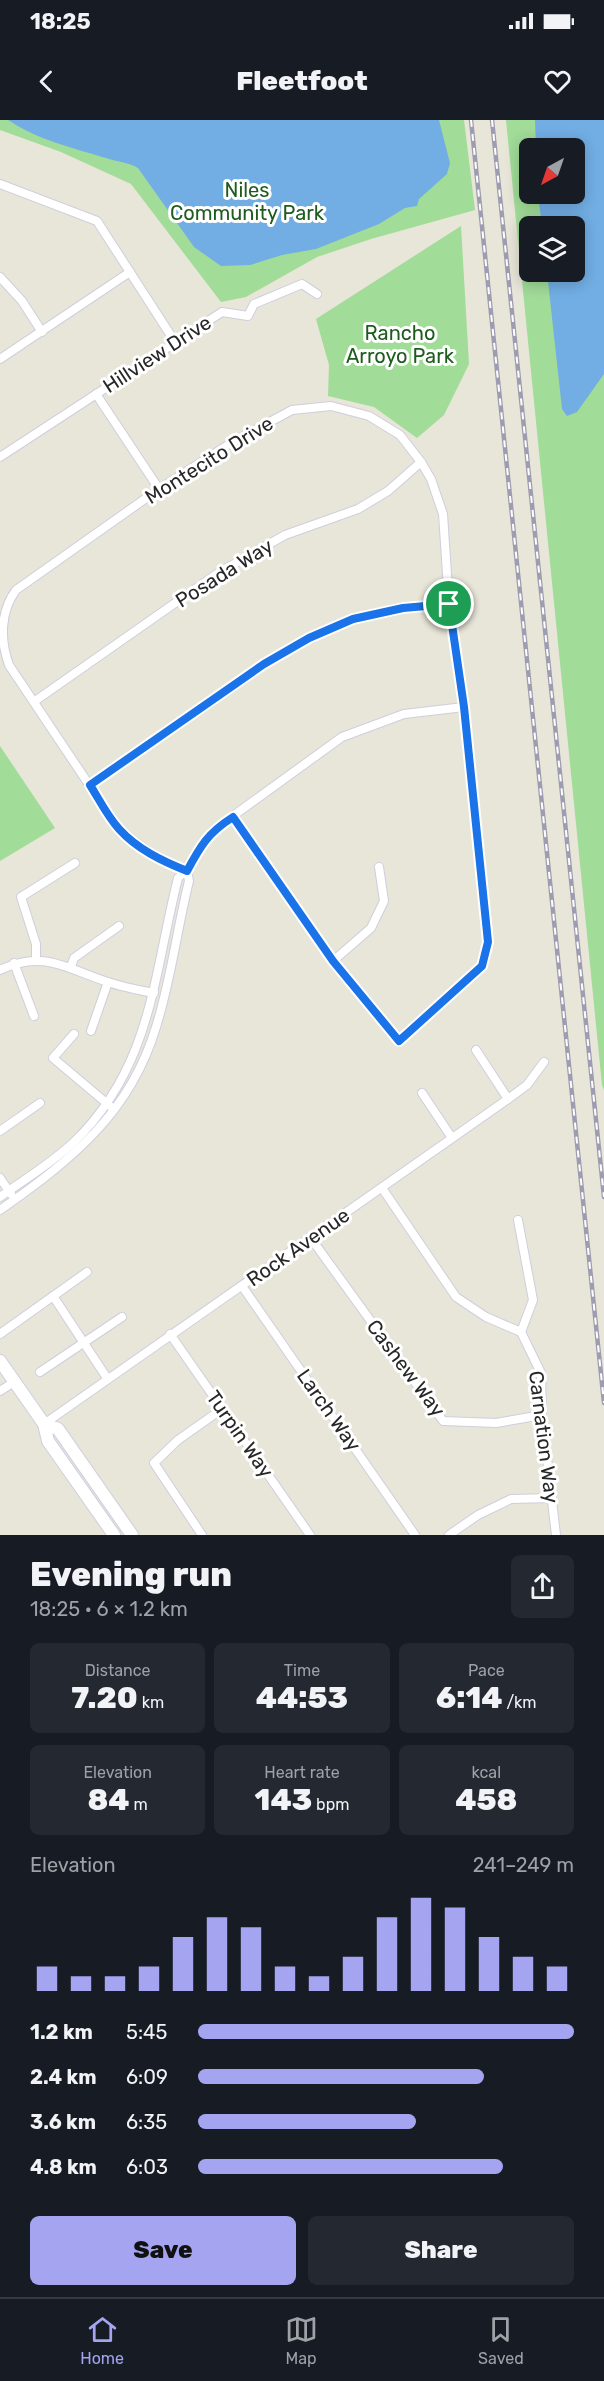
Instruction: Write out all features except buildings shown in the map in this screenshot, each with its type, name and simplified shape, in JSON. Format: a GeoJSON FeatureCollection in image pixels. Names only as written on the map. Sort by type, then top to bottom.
{"type":"FeatureCollection","features":[{"type":"Feature","properties":{"kind":"main road"},"geometry":{"type":"LineString","coordinates":[[0,1361],[44,1424],[48,1441],[114,1535]]}},
{"type":"Feature","properties":{"kind":"main road"},"geometry":{"type":"LineString","coordinates":[[44,1424],[58,1430],[132,1535]]}},
{"type":"Feature","properties":{"kind":"street"},"geometry":{"type":"LineString","coordinates":[[0,184],[97,221],[175,342]]}},
{"type":"Feature","properties":{"kind":"street"},"geometry":{"type":"LineString","coordinates":[[0,359],[130,272]]}},
{"type":"Feature","properties":{"kind":"street"},"geometry":{"type":"LineString","coordinates":[[0,277],[22,301],[42,332]]}},
{"type":"Feature","properties":{"kind":"street","name":"Hillview Drive"},"geometry":{"type":"LineString","coordinates":[[0,457],[222,312],[248,316],[254,304],[302,284],[317,294]]}},
{"type":"Feature","properties":{"kind":"street"},"geometry":{"type":"LineString","coordinates":[[96,394],[159,489]]}},
{"type":"Feature","properties":{"kind":"street","name":"Montecito Drive"},"geometry":{"type":"LineString","coordinates":[[2,610],[16,590],[159,489],[231,443],[292,410],[331,406],[369,416],[400,435],[431,479],[443,514],[449,604],[464,707],[488,942],[482,966],[399,1041],[333,961]]}},
{"type":"Feature","properties":{"kind":"street","name":"Posada Way"},"geometry":{"type":"LineString","coordinates":[[35,701],[218,573],[285,536],[358,509],[388,491],[421,462]]}},
{"type":"Feature","properties":{"kind":"street"},"geometry":{"type":"LineString","coordinates":[[90,785],[264,664],[309,638],[353,619],[403,608],[449,604]]}},
{"type":"Feature","properties":{"kind":"street"},"geometry":{"type":"LineString","coordinates":[[2,610],[0,636],[2,650],[9,665],[118,828],[133,841],[167,863],[187,871]]}},
{"type":"Feature","properties":{"kind":"street"},"geometry":{"type":"LineString","coordinates":[[0,1197],[67,1148],[107,1104],[117,1089],[146,1024],[178,878],[187,871],[204,840],[214,829],[342,737],[404,714],[464,707]]}},
{"type":"Feature","properties":{"kind":"street"},"geometry":{"type":"LineString","coordinates":[[233,817],[333,961],[370,928],[384,901],[379,867]]}},
{"type":"Feature","properties":{"kind":"street"},"geometry":{"type":"LineString","coordinates":[[36,960],[36,944],[21,897],[75,863]]}},
{"type":"Feature","properties":{"kind":"street"},"geometry":{"type":"LineString","coordinates":[[0,1210],[66,1161],[115,1111],[136,1077],[157,1027],[189,881],[187,871]]}},
{"type":"Feature","properties":{"kind":"street"},"geometry":{"type":"LineString","coordinates":[[71,967],[74,958],[119,926]]}},
{"type":"Feature","properties":{"kind":"street"},"geometry":{"type":"LineString","coordinates":[[0,970],[14,963],[36,960],[56,962],[108,982],[154,993]]}},
{"type":"Feature","properties":{"kind":"street"},"geometry":{"type":"LineString","coordinates":[[14,963],[34,1016]]}},
{"type":"Feature","properties":{"kind":"street"},"geometry":{"type":"LineString","coordinates":[[91,1031],[108,982]]}},
{"type":"Feature","properties":{"kind":"street"},"geometry":{"type":"LineString","coordinates":[[74,1034],[53,1058],[115,1111]]}},
{"type":"Feature","properties":{"kind":"street"},"geometry":{"type":"LineString","coordinates":[[476,1050],[508,1099]]}},
{"type":"Feature","properties":{"kind":"street","name":"Rock Avenue"},"geometry":{"type":"LineString","coordinates":[[44,1424],[508,1099],[527,1085],[544,1062]]}},
{"type":"Feature","properties":{"kind":"street"},"geometry":{"type":"LineString","coordinates":[[422,1093],[452,1138]]}},
{"type":"Feature","properties":{"kind":"street"},"geometry":{"type":"LineString","coordinates":[[0,1131],[40,1104]]}},
{"type":"Feature","properties":{"kind":"street"},"geometry":{"type":"LineString","coordinates":[[0,1178],[15,1200]]}},
{"type":"Feature","properties":{"kind":"street"},"geometry":{"type":"LineString","coordinates":[[382,1188],[456,1297],[486,1317],[521,1332],[533,1300],[518,1220]]}},
{"type":"Feature","properties":{"kind":"street","name":"Cashew Way"},"geometry":{"type":"LineString","coordinates":[[310,1237],[443,1421],[496,1423],[542,1415]]}},
{"type":"Feature","properties":{"kind":"street"},"geometry":{"type":"LineString","coordinates":[[0,1334],[87,1272]]}},
{"type":"Feature","properties":{"kind":"street","name":"Larch Way"},"geometry":{"type":"LineString","coordinates":[[242,1286],[415,1535]]}},
{"type":"Feature","properties":{"kind":"street"},"geometry":{"type":"LineString","coordinates":[[53,1296],[107,1378]]}},
{"type":"Feature","properties":{"kind":"street"},"geometry":{"type":"LineString","coordinates":[[40,1372],[122,1317]]}},
{"type":"Feature","properties":{"kind":"street","name":"Carnation Way"},"geometry":{"type":"LineString","coordinates":[[521,1332],[541,1374],[542,1415],[556,1535]]}},
{"type":"Feature","properties":{"kind":"street","name":"Turpin Way"},"geometry":{"type":"LineString","coordinates":[[170,1334],[310,1535]]}},
{"type":"Feature","properties":{"kind":"street"},"geometry":{"type":"LineString","coordinates":[[0,1391],[14,1382]]}},
{"type":"Feature","properties":{"kind":"street"},"geometry":{"type":"LineString","coordinates":[[202,1535],[154,1463],[178,1440],[222,1409]]}},
{"type":"Feature","properties":{"kind":"street"},"geometry":{"type":"LineString","coordinates":[[449,1535],[478,1515],[511,1499],[552,1498]]}},
{"type":"Feature","properties":{"kind":"green space","name":"Niles Community Park"},"geometry":{"type":"Polygon","coordinates":[[[0,120],[464,120],[475,210],[371,239],[317,257],[246,297],[221,302],[131,184],[61,152],[0,130],[0,120]]]}},
{"type":"Feature","properties":{"kind":"green space"},"geometry":{"type":"Polygon","coordinates":[[[506,120],[604,120],[604,1090],[522,282],[585,282],[585,216],[519,216],[519,251],[506,120]]]}},
{"type":"Feature","properties":{"kind":"green space","name":"Rancho Arroyo Park"},"geometry":{"type":"Polygon","coordinates":[[[461,226],[469,364],[444,415],[417,438],[374,407],[328,396],[329,365],[316,319],[461,226]]]}},
{"type":"Feature","properties":{"kind":"green space"},"geometry":{"type":"Polygon","coordinates":[[[0,746],[55,828],[0,861],[0,746]]]}},
{"type":"Feature","properties":{"kind":"water","name":"Niles Community Park"},"geometry":{"type":"Polygon","coordinates":[[[8,120],[439,120],[450,163],[447,174],[419,199],[417,206],[405,208],[379,224],[316,249],[282,255],[250,265],[221,266],[194,247],[138,168],[56,143],[8,120]]]}},
{"type":"Feature","properties":{"kind":"water"},"geometry":{"type":"Polygon","coordinates":[[[535,120],[604,120],[604,374],[577,412],[567,416],[562,409],[548,282],[585,282],[585,216],[541,216],[539,204],[585,204],[585,138],[536,138],[535,120]]]}},
{"type":"Feature","properties":{"kind":"railway"},"geometry":{"type":"LineString","coordinates":[[471,120],[604,1403]]}},
{"type":"Feature","properties":{"kind":"railway"},"geometry":{"type":"LineString","coordinates":[[492,120],[604,1197]]}},
{"type":"Feature","properties":{"kind":"route"},"geometry":{"type":"LineString","coordinates":[[449,604],[464,707],[488,942],[482,966],[399,1041],[333,961],[233,817],[214,829],[204,840],[187,871],[140,848],[118,828],[90,785],[264,664],[309,638],[353,619],[403,608],[449,604]]}}]}
